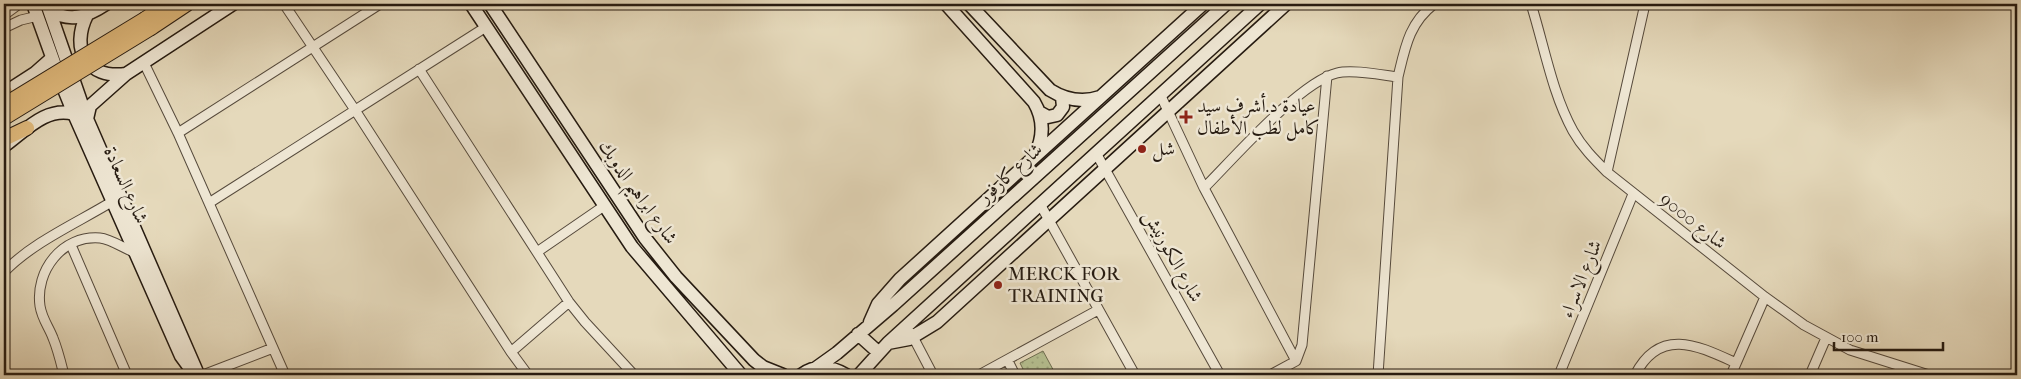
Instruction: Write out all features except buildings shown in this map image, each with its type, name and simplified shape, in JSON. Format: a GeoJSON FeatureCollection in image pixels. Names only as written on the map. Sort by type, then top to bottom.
{"type":"FeatureCollection","features":[{"type":"Feature","properties":{"kind":"main road"},"geometry":{"type":"LineString","coordinates":[[4,118],[148,23],[167,4]]}},
{"type":"Feature","properties":{"kind":"main road"},"geometry":{"type":"LineString","coordinates":[[4,96],[187,4]]}},
{"type":"Feature","properties":{"kind":"main road"},"geometry":{"type":"LineString","coordinates":[[4,139],[26,128]]}},
{"type":"Feature","properties":{"kind":"street"},"geometry":{"type":"LineString","coordinates":[[4,15],[19,4]]}},
{"type":"Feature","properties":{"kind":"street","name":"شارع السعادة"},"geometry":{"type":"LineString","coordinates":[[33,4],[74,114],[182,356],[196,375]]}},
{"type":"Feature","properties":{"kind":"street"},"geometry":{"type":"LineString","coordinates":[[48,7],[68,18],[87,15],[106,4]]}},
{"type":"Feature","properties":{"kind":"street"},"geometry":{"type":"LineString","coordinates":[[86,119],[90,106],[126,74],[234,4]]}},
{"type":"Feature","properties":{"kind":"street"},"geometry":{"type":"LineString","coordinates":[[284,4],[356,110],[524,374]]}},
{"type":"Feature","properties":{"kind":"street"},"geometry":{"type":"LineString","coordinates":[[178,133],[380,4]]}},
{"type":"Feature","properties":{"kind":"street","name":"شارع ابراهيم الدوبك"},"geometry":{"type":"LineString","coordinates":[[471,4],[604,206],[648,267],[741,375]]}},
{"type":"Feature","properties":{"kind":"street","name":"شارع ابراهيم الدوبك"},"geometry":{"type":"LineString","coordinates":[[490,4],[645,238],[676,277],[762,371],[783,375]]}},
{"type":"Feature","properties":{"kind":"street"},"geometry":{"type":"LineString","coordinates":[[946,4],[1031,97],[1039,112],[1042,130],[1035,156]]}},
{"type":"Feature","properties":{"kind":"street"},"geometry":{"type":"LineString","coordinates":[[969,4],[1044,85],[1062,97],[1077,100],[1100,98]]}},
{"type":"Feature","properties":{"kind":"street"},"geometry":{"type":"LineString","coordinates":[[869,325],[878,304],[892,287],[1203,4]]}},
{"type":"Feature","properties":{"kind":"street","name":"شارع كارفور"},"geometry":{"type":"LineString","coordinates":[[801,375],[816,368],[869,325],[1169,53],[1226,4]]}},
{"type":"Feature","properties":{"kind":"street"},"geometry":{"type":"LineString","coordinates":[[888,343],[913,337],[937,322],[1286,4]]}},
{"type":"Feature","properties":{"kind":"street"},"geometry":{"type":"LineString","coordinates":[[1378,375],[1398,77],[1406,39],[1423,12],[1434,4]]}},
{"type":"Feature","properties":{"kind":"street","name":"شارع 9000"},"geometry":{"type":"LineString","coordinates":[[1531,4],[1562,109],[1573,132],[1588,152],[1607,172],[1765,297],[1826,338],[1850,350],[1929,375]]}},
{"type":"Feature","properties":{"kind":"street"},"geometry":{"type":"LineString","coordinates":[[1607,172],[1645,4]]}},
{"type":"Feature","properties":{"kind":"street"},"geometry":{"type":"LineString","coordinates":[[859,375],[878,352],[1254,6]]}},
{"type":"Feature","properties":{"kind":"street","name":"شارع السعادة"},"geometry":{"type":"LineString","coordinates":[[48,7],[86,119],[194,362],[196,375]]}},
{"type":"Feature","properties":{"kind":"street"},"geometry":{"type":"LineString","coordinates":[[87,15],[79,37],[85,59],[93,68],[103,73],[114,76],[126,74]]}},
{"type":"Feature","properties":{"kind":"street"},"geometry":{"type":"LineString","coordinates":[[4,28],[21,20],[38,16]]}},
{"type":"Feature","properties":{"kind":"street"},"geometry":{"type":"LineString","coordinates":[[209,203],[486,27]]}},
{"type":"Feature","properties":{"kind":"street"},"geometry":{"type":"LineString","coordinates":[[1146,54],[1169,53]]}},
{"type":"Feature","properties":{"kind":"street"},"geometry":{"type":"LineString","coordinates":[[4,96],[52,58]]}},
{"type":"Feature","properties":{"kind":"street"},"geometry":{"type":"LineString","coordinates":[[144,63],[178,133],[285,375]]}},
{"type":"Feature","properties":{"kind":"street"},"geometry":{"type":"LineString","coordinates":[[419,69],[569,302],[634,375]]}},
{"type":"Feature","properties":{"kind":"street"},"geometry":{"type":"LineString","coordinates":[[1204,188],[1282,111],[1309,87],[1327,76],[1339,72],[1398,77]]}},
{"type":"Feature","properties":{"kind":"street"},"geometry":{"type":"LineString","coordinates":[[1270,375],[1296,361],[1302,345],[1327,76]]}},
{"type":"Feature","properties":{"kind":"street"},"geometry":{"type":"LineString","coordinates":[[25,80],[40,83],[47,90],[51,105],[48,115]]}},
{"type":"Feature","properties":{"kind":"street"},"geometry":{"type":"LineString","coordinates":[[1160,94],[1204,188],[1296,361]]}},
{"type":"Feature","properties":{"kind":"street"},"geometry":{"type":"LineString","coordinates":[[1039,112],[1048,117],[1057,115],[1063,107],[1062,97]]}},
{"type":"Feature","properties":{"kind":"street"},"geometry":{"type":"LineString","coordinates":[[4,146],[26,128],[48,115],[60,112],[74,114]]}},
{"type":"Feature","properties":{"kind":"street","name":"شارع الكورنيش"},"geometry":{"type":"LineString","coordinates":[[1096,153],[1220,375]]}},
{"type":"Feature","properties":{"kind":"street","name":"شارع الاسراء"},"geometry":{"type":"LineString","coordinates":[[1559,375],[1633,194]]}},
{"type":"Feature","properties":{"kind":"street"},"geometry":{"type":"LineString","coordinates":[[970,235],[986,200]]}},
{"type":"Feature","properties":{"kind":"street"},"geometry":{"type":"LineString","coordinates":[[4,272],[16,261],[43,243],[113,201]]}},
{"type":"Feature","properties":{"kind":"street"},"geometry":{"type":"LineString","coordinates":[[1040,204],[1135,375]]}},
{"type":"Feature","properties":{"kind":"street"},"geometry":{"type":"LineString","coordinates":[[537,252],[604,206]]}},
{"type":"Feature","properties":{"kind":"street"},"geometry":{"type":"LineString","coordinates":[[64,375],[57,349],[40,307],[41,282],[47,266],[53,258],[71,245],[91,239],[102,238],[136,253]]}},
{"type":"Feature","properties":{"kind":"street"},"geometry":{"type":"LineString","coordinates":[[43,243],[53,258]]}},
{"type":"Feature","properties":{"kind":"street"},"geometry":{"type":"LineString","coordinates":[[71,245],[127,375]]}},
{"type":"Feature","properties":{"kind":"street"},"geometry":{"type":"LineString","coordinates":[[1731,375],[1765,297]]}},
{"type":"Feature","properties":{"kind":"street"},"geometry":{"type":"LineString","coordinates":[[511,352],[569,302]]}},
{"type":"Feature","properties":{"kind":"street"},"geometry":{"type":"LineString","coordinates":[[979,375],[1008,361],[1098,310]]}},
{"type":"Feature","properties":{"kind":"street"},"geometry":{"type":"LineString","coordinates":[[907,325],[933,375]]}},
{"type":"Feature","properties":{"kind":"street"},"geometry":{"type":"LineString","coordinates":[[858,334],[878,352]]}},
{"type":"Feature","properties":{"kind":"street"},"geometry":{"type":"LineString","coordinates":[[1810,375],[1826,338]]}},
{"type":"Feature","properties":{"kind":"street"},"geometry":{"type":"LineString","coordinates":[[1635,375],[1639,367],[1651,355],[1666,347],[1683,343],[1699,346],[1736,363]]}},
{"type":"Feature","properties":{"kind":"street"},"geometry":{"type":"LineString","coordinates":[[203,375],[273,348]]}},
{"type":"Feature","properties":{"kind":"street"},"geometry":{"type":"LineString","coordinates":[[1008,361],[1015,375]]}},
{"type":"Feature","properties":{"kind":"street"},"geometry":{"type":"LineString","coordinates":[[816,368],[827,367],[846,375]]}},
{"type":"Feature","properties":{"kind":"green space"},"geometry":{"type":"Polygon","coordinates":[[[1043,351],[1056,375],[1026,375],[1020,363],[1043,351]]]}},
{"type":"Feature","properties":{"kind":"place","name":"عيادة د.أشرف سيد كامل لطب الأطفال"},"geometry":{"type":"Point","coordinates":[1186,117]}},
{"type":"Feature","properties":{"kind":"place","name":"شل"},"geometry":{"type":"Point","coordinates":[1142,149]}},
{"type":"Feature","properties":{"kind":"place","name":"MERCK FOR TRAINING"},"geometry":{"type":"Point","coordinates":[998,285]}}]}
